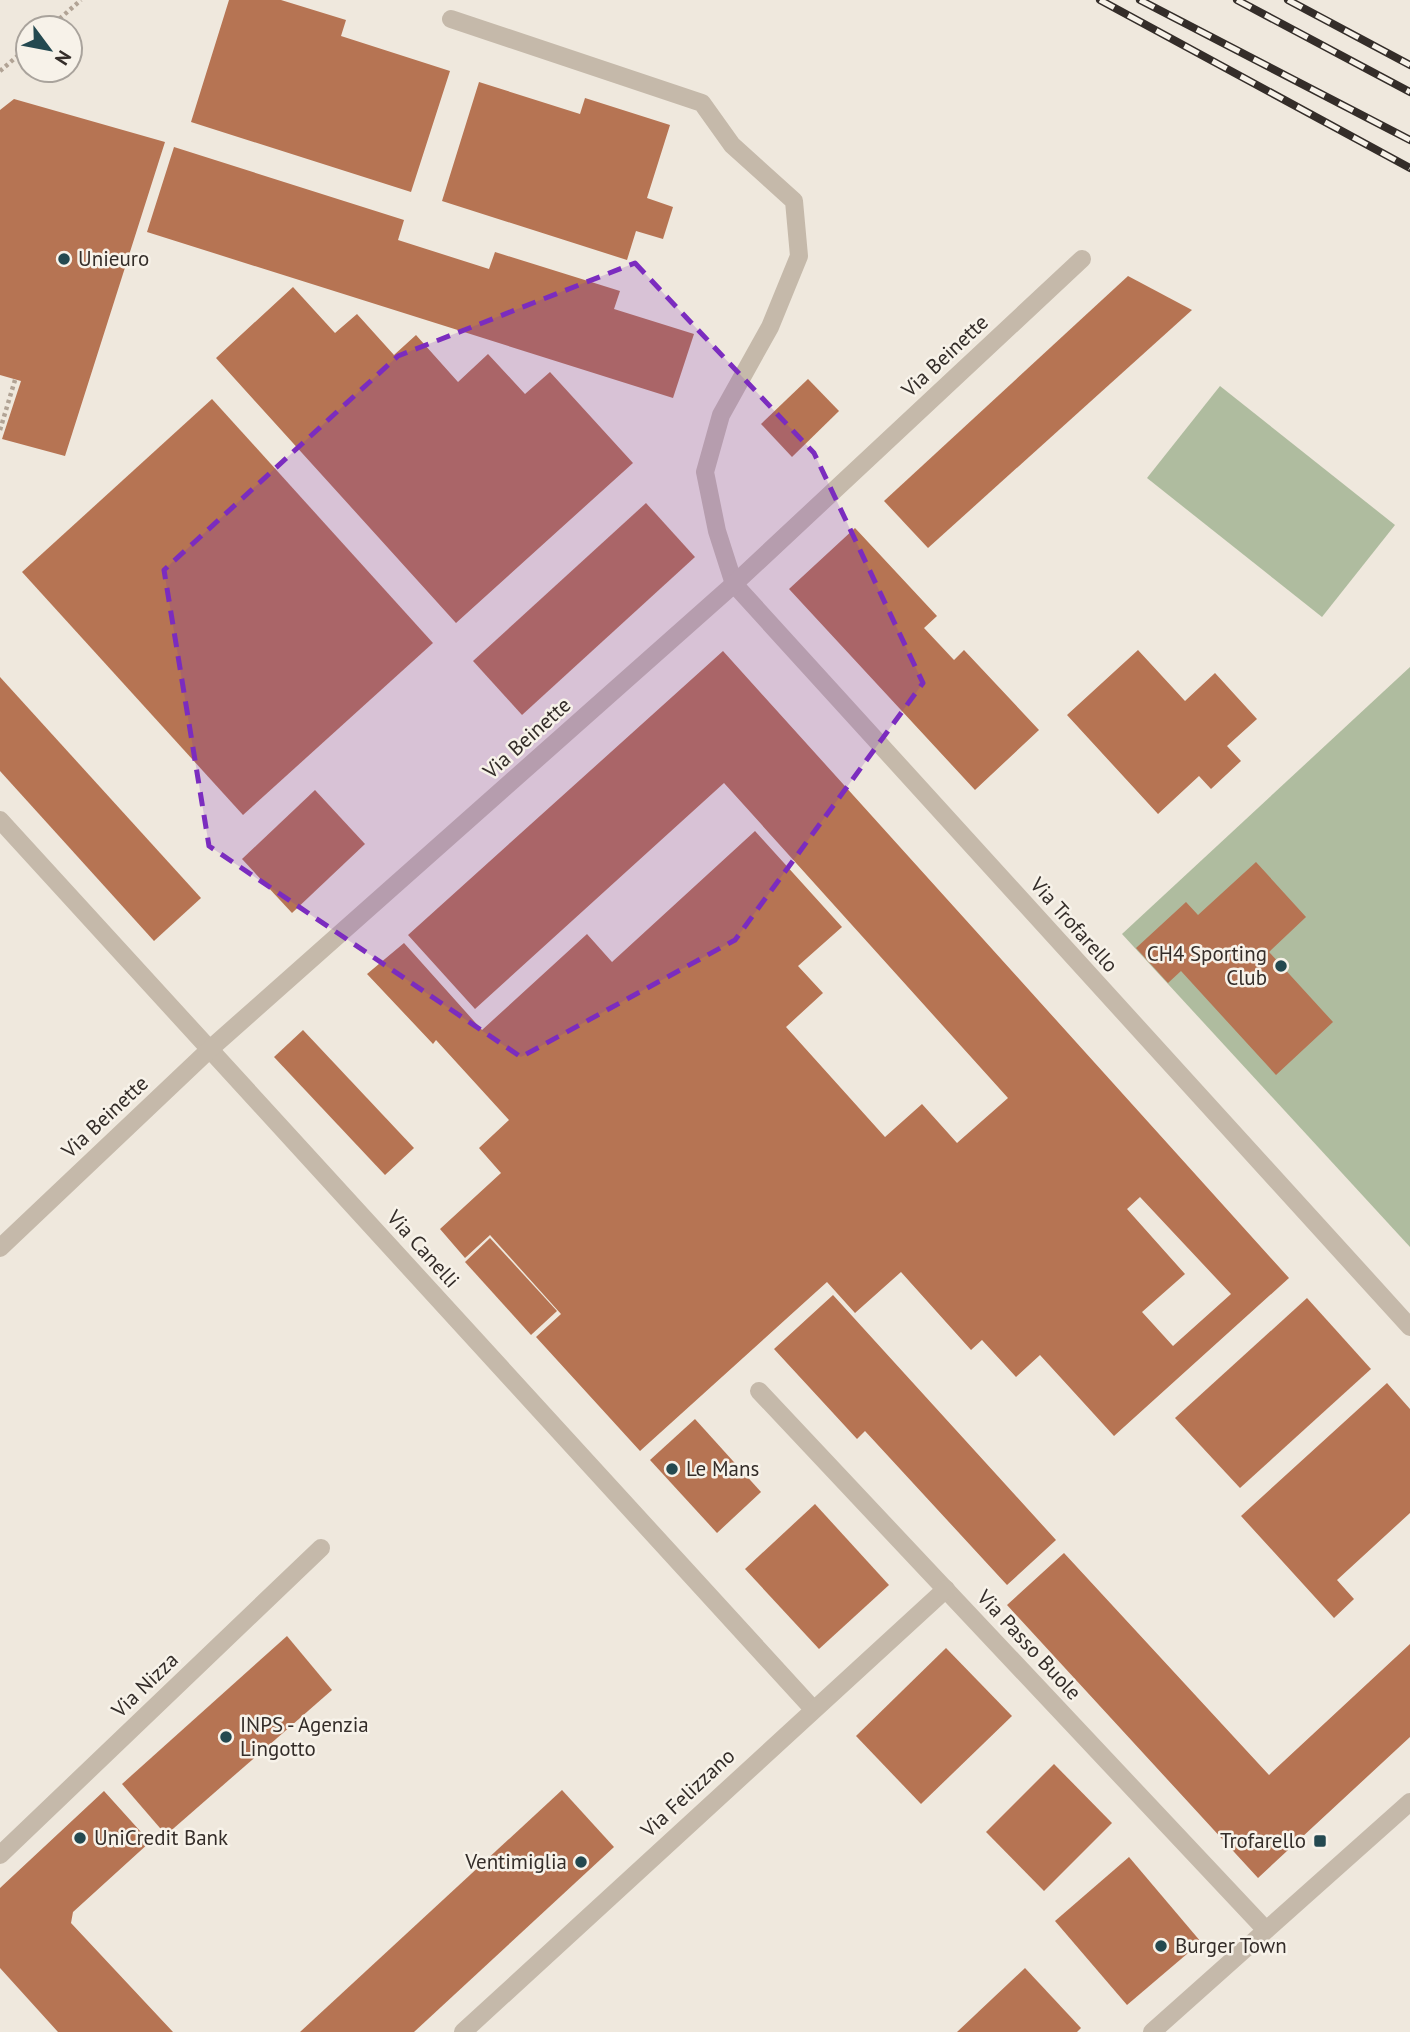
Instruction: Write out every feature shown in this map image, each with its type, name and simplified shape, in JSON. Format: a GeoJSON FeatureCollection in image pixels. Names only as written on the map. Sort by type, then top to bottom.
{"type":"FeatureCollection","features":[{"type":"Feature","properties":{"kind":"street"},"geometry":{"type":"LineString","coordinates":[[451,19],[702,103],[732,145],[794,201],[799,256],[770,327],[721,415],[705,472],[717,531],[734,584]]}},
{"type":"Feature","properties":{"kind":"street","name":"Via Beinette"},"geometry":{"type":"LineString","coordinates":[[0,1248],[210,1049],[734,584],[1082,259]]}},
{"type":"Feature","properties":{"kind":"street","name":"Via Trofarello"},"geometry":{"type":"LineString","coordinates":[[734,584],[1410,1327]]}},
{"type":"Feature","properties":{"kind":"street","name":"Via Canelli"},"geometry":{"type":"LineString","coordinates":[[0,820],[813,1709]]}},
{"type":"Feature","properties":{"kind":"street","name":"Via Passo Buole"},"geometry":{"type":"LineString","coordinates":[[759,1391],[1266,1930]]}},
{"type":"Feature","properties":{"kind":"street","name":"Via Nizza"},"geometry":{"type":"LineString","coordinates":[[0,1855],[321,1548]]}},
{"type":"Feature","properties":{"kind":"street","name":"Via Felizzano"},"geometry":{"type":"LineString","coordinates":[[463,2032],[946,1589]]}},
{"type":"Feature","properties":{"kind":"street"},"geometry":{"type":"LineString","coordinates":[[1152,2032],[1410,1802]]}},
{"type":"Feature","properties":{"kind":"path"},"geometry":{"type":"LineString","coordinates":[[65,14],[81,0]]}},
{"type":"Feature","properties":{"kind":"path"},"geometry":{"type":"LineString","coordinates":[[0,71],[14,59]]}},
{"type":"Feature","properties":{"kind":"path"},"geometry":{"type":"LineString","coordinates":[[0,430],[15,380]]}},
{"type":"Feature","properties":{"kind":"highlighted area"},"geometry":{"type":"Polygon","coordinates":[[[635,263],[814,453],[923,683],[735,940],[521,1057],[209,846],[164,570],[398,356],[635,263]]]}},
{"type":"Feature","properties":{"kind":"green space"},"geometry":{"type":"Polygon","coordinates":[[[1220,386],[1395,525],[1322,617],[1147,478],[1220,386]]]}},
{"type":"Feature","properties":{"kind":"green space","name":"CH4 Sporting Club"},"geometry":{"type":"Polygon","coordinates":[[[1410,667],[1410,1247],[1122,934],[1410,667]]]}},
{"type":"Feature","properties":{"kind":"building"},"geometry":{"type":"Polygon","coordinates":[[[229,0],[281,0],[346,20],[341,36],[450,71],[411,192],[191,122],[229,0]]]}},
{"type":"Feature","properties":{"kind":"building"},"geometry":{"type":"Polygon","coordinates":[[[479,82],[580,114],[585,98],[670,125],[647,198],[673,207],[663,239],[636,231],[627,260],[442,201],[479,82]]]}},
{"type":"Feature","properties":{"kind":"building","name":"Unieuro"},"geometry":{"type":"Polygon","coordinates":[[[14,99],[165,142],[65,456],[2,439],[21,381],[0,375],[0,110],[14,99]]]}},
{"type":"Feature","properties":{"kind":"building"},"geometry":{"type":"Polygon","coordinates":[[[174,147],[404,220],[398,240],[489,269],[495,252],[620,291],[614,309],[694,334],[673,398],[147,232],[174,147]]]}},
{"type":"Feature","properties":{"kind":"building"},"geometry":{"type":"Polygon","coordinates":[[[1128,276],[1192,310],[928,548],[884,501],[1128,276]]]}},
{"type":"Feature","properties":{"kind":"building"},"geometry":{"type":"Polygon","coordinates":[[[293,287],[335,333],[357,314],[394,355],[416,335],[458,382],[488,354],[525,394],[550,372],[633,463],[456,623],[216,358],[293,287]]]}},
{"type":"Feature","properties":{"kind":"building"},"geometry":{"type":"Polygon","coordinates":[[[808,379],[839,411],[792,457],[761,424],[808,379]]]}},
{"type":"Feature","properties":{"kind":"building"},"geometry":{"type":"Polygon","coordinates":[[[212,399],[433,643],[243,815],[22,572],[212,399]]]}},
{"type":"Feature","properties":{"kind":"building"},"geometry":{"type":"Polygon","coordinates":[[[646,503],[695,557],[522,715],[473,661],[646,503]]]}},
{"type":"Feature","properties":{"kind":"building"},"geometry":{"type":"Polygon","coordinates":[[[855,528],[937,616],[924,628],[954,660],[964,650],[1039,730],[975,790],[789,589],[855,528]]]}},
{"type":"Feature","properties":{"kind":"building"},"geometry":{"type":"Polygon","coordinates":[[[1138,650],[1185,701],[1215,673],[1257,719],[1227,746],[1241,761],[1211,789],[1199,776],[1158,814],[1067,715],[1138,650]]]}},
{"type":"Feature","properties":{"kind":"building"},"geometry":{"type":"Polygon","coordinates":[[[723,651],[1289,1278],[1114,1436],[1040,1355],[1016,1377],[982,1340],[971,1350],[901,1272],[855,1313],[827,1282],[640,1451],[536,1337],[561,1314],[490,1235],[465,1258],[440,1229],[501,1173],[479,1148],[509,1120],[436,1040],[433,1044],[367,974],[404,943],[482,1030],[587,934],[612,962],[755,831],[842,927],[798,966],[823,993],[786,1027],[885,1137],[922,1104],[957,1143],[1008,1098],[724,783],[475,1009],[408,935],[723,651]],[[1140,1197],[1127,1209],[1185,1274],[1142,1312],[1173,1346],[1231,1294],[1140,1197]]]}},
{"type":"Feature","properties":{"kind":"building"},"geometry":{"type":"Polygon","coordinates":[[[0,677],[201,898],[154,941],[0,771],[0,677]]]}},
{"type":"Feature","properties":{"kind":"building"},"geometry":{"type":"Polygon","coordinates":[[[315,790],[365,844],[292,913],[242,859],[315,790]]]}},
{"type":"Feature","properties":{"kind":"building"},"geometry":{"type":"Polygon","coordinates":[[[1256,862],[1306,917],[1269,952],[1333,1022],[1276,1075],[1181,971],[1168,983],[1136,948],[1186,902],[1198,915],[1256,862]]]}},
{"type":"Feature","properties":{"kind":"building"},"geometry":{"type":"Polygon","coordinates":[[[303,1030],[414,1148],[385,1175],[274,1057],[303,1030]]]}},
{"type":"Feature","properties":{"kind":"building"},"geometry":{"type":"Polygon","coordinates":[[[490,1238],[557,1311],[531,1335],[465,1262],[490,1238]]]}},
{"type":"Feature","properties":{"kind":"building"},"geometry":{"type":"Polygon","coordinates":[[[833,1295],[1056,1540],[1007,1585],[865,1431],[857,1439],[774,1349],[833,1295]]]}},
{"type":"Feature","properties":{"kind":"building"},"geometry":{"type":"Polygon","coordinates":[[[1307,1298],[1371,1369],[1240,1488],[1175,1418],[1307,1298]]]}},
{"type":"Feature","properties":{"kind":"building"},"geometry":{"type":"Polygon","coordinates":[[[1387,1383],[1410,1409],[1410,1513],[1337,1580],[1354,1599],[1334,1618],[1241,1516],[1387,1383]]]}},
{"type":"Feature","properties":{"kind":"building"},"geometry":{"type":"Polygon","coordinates":[[[695,1419],[761,1492],[717,1533],[650,1460],[695,1419]]]}},
{"type":"Feature","properties":{"kind":"building"},"geometry":{"type":"Polygon","coordinates":[[[815,1504],[889,1585],[819,1649],[745,1569],[815,1504]]]}},
{"type":"Feature","properties":{"kind":"building"},"geometry":{"type":"Polygon","coordinates":[[[1064,1553],[1269,1775],[1410,1644],[1410,1737],[1258,1878],[1007,1605],[1064,1553]]]}},
{"type":"Feature","properties":{"kind":"building","name":"INPS - Agenzia Lingotto"},"geometry":{"type":"Polygon","coordinates":[[[287,1636],[332,1690],[166,1835],[122,1784],[287,1636]]]}},
{"type":"Feature","properties":{"kind":"building"},"geometry":{"type":"Polygon","coordinates":[[[946,1648],[1012,1716],[921,1804],[856,1736],[946,1648]]]}},
{"type":"Feature","properties":{"kind":"building"},"geometry":{"type":"Polygon","coordinates":[[[1054,1764],[1112,1823],[1044,1891],[986,1832],[1054,1764]]]}},
{"type":"Feature","properties":{"kind":"building"},"geometry":{"type":"Polygon","coordinates":[[[562,1790],[614,1847],[414,2032],[300,2032],[562,1790]]]}},
{"type":"Feature","properties":{"kind":"building"},"geometry":{"type":"Polygon","coordinates":[[[104,1791],[150,1842],[73,1912],[71,1923],[173,2032],[58,2032],[0,1968],[0,1888],[104,1791]]]}},
{"type":"Feature","properties":{"kind":"building"},"geometry":{"type":"Polygon","coordinates":[[[1129,1857],[1201,1942],[1127,2005],[1055,1921],[1129,1857]]]}},
{"type":"Feature","properties":{"kind":"building"},"geometry":{"type":"Polygon","coordinates":[[[1025,1968],[1081,2028],[1077,2032],[957,2032],[1025,1968]]]}},
{"type":"Feature","properties":{"kind":"railway"},"geometry":{"type":"LineString","coordinates":[[1100,0],[1410,168]]}},
{"type":"Feature","properties":{"kind":"railway"},"geometry":{"type":"LineString","coordinates":[[1140,0],[1410,140]]}},
{"type":"Feature","properties":{"kind":"railway"},"geometry":{"type":"LineString","coordinates":[[1237,0],[1410,92]]}},
{"type":"Feature","properties":{"kind":"railway"},"geometry":{"type":"LineString","coordinates":[[1288,0],[1410,65]]}},
{"type":"Feature","properties":{"kind":"place","name":"Unieuro"},"geometry":{"type":"Point","coordinates":[64,259]}},
{"type":"Feature","properties":{"kind":"place","name":"CH4 Sporting Club"},"geometry":{"type":"Point","coordinates":[1281,966]}},
{"type":"Feature","properties":{"kind":"place","name":"Le Mans"},"geometry":{"type":"Point","coordinates":[672,1469]}},
{"type":"Feature","properties":{"kind":"place","name":"INPS - Agenzia Lingotto"},"geometry":{"type":"Point","coordinates":[226,1737]}},
{"type":"Feature","properties":{"kind":"place","name":"UniCredit Bank"},"geometry":{"type":"Point","coordinates":[80,1838]}},
{"type":"Feature","properties":{"kind":"place","name":"Trofarello"},"geometry":{"type":"Point","coordinates":[1320,1841]}},
{"type":"Feature","properties":{"kind":"place","name":"Ventimiglia"},"geometry":{"type":"Point","coordinates":[581,1862]}},
{"type":"Feature","properties":{"kind":"place","name":"Burger Town"},"geometry":{"type":"Point","coordinates":[1161,1946]}}]}
